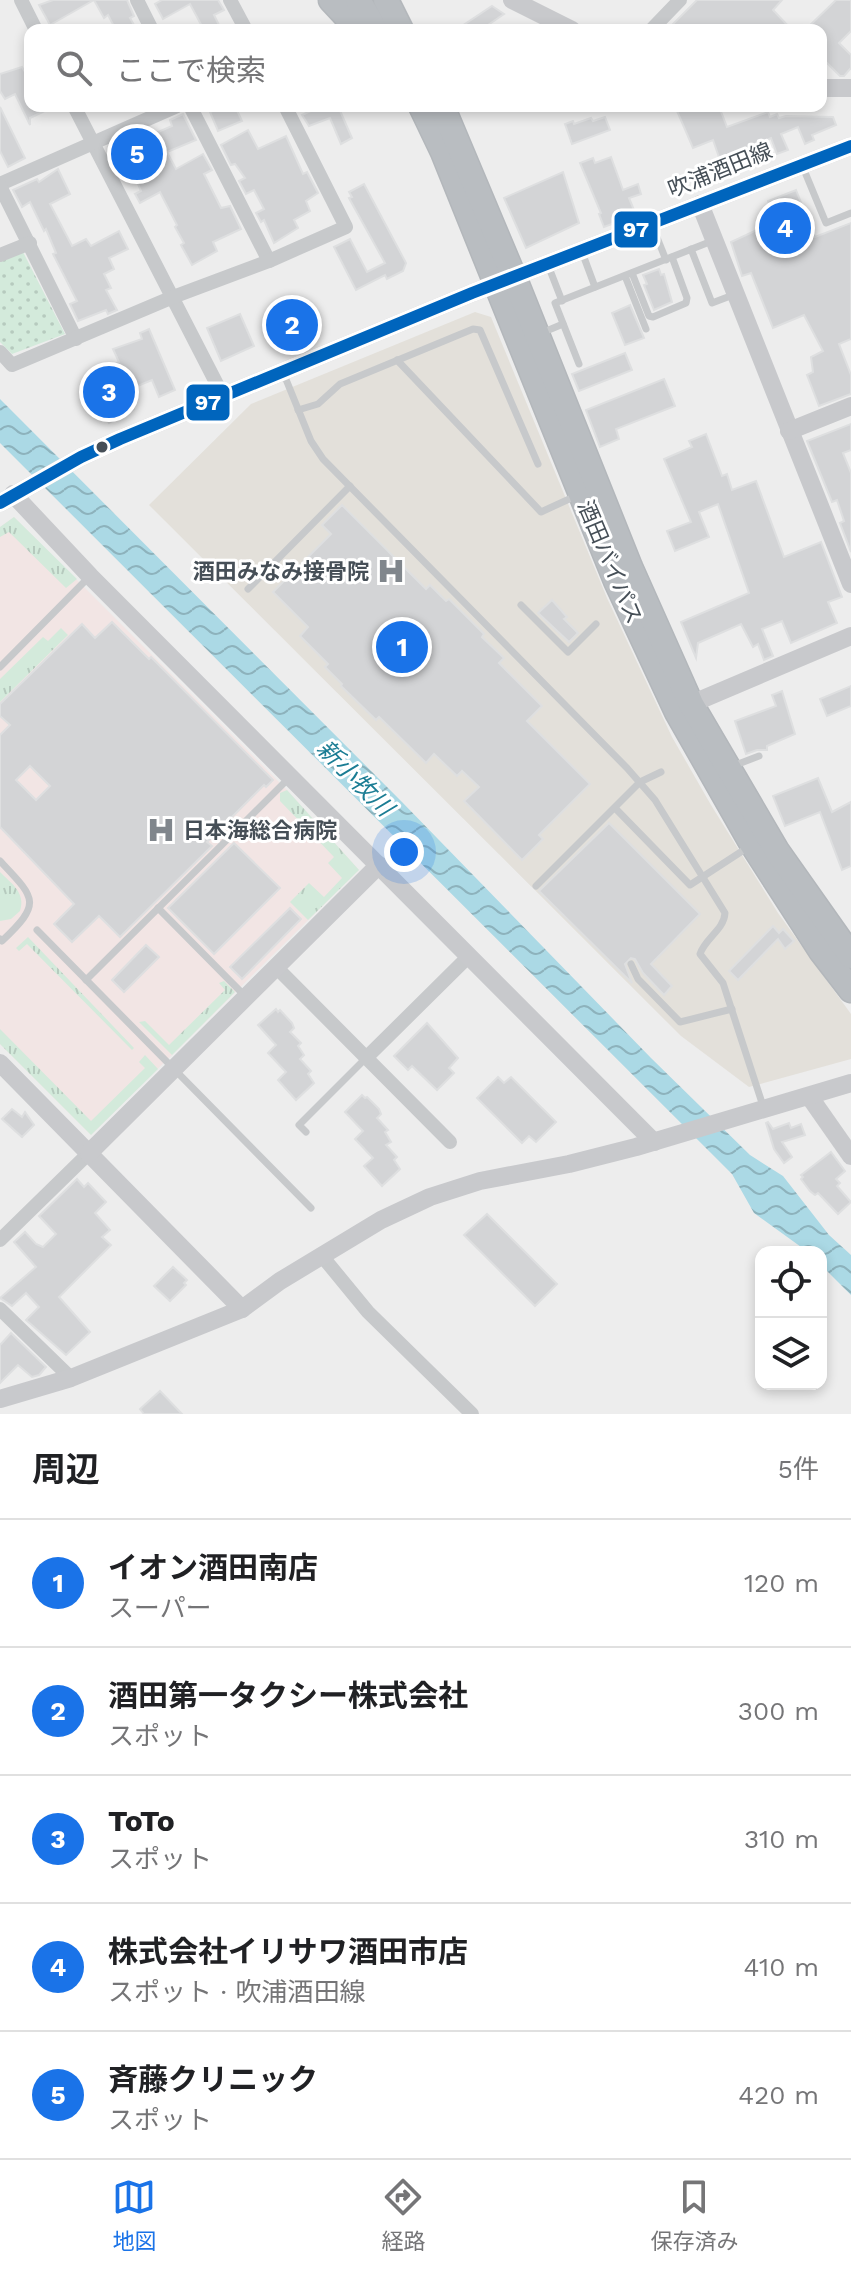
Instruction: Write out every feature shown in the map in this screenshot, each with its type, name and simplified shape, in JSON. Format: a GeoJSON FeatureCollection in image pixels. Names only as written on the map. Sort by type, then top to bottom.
{"type":"FeatureCollection","features":[{"type":"Feature","properties":{"kind":"highway"},"geometry":{"type":"LineString","coordinates":[[331,0],[353,24]]}},
{"type":"Feature","properties":{"kind":"highway"},"geometry":{"type":"LineString","coordinates":[[358,0],[372,24]]}},
{"type":"Feature","properties":{"kind":"highway"},"geometry":{"type":"LineString","coordinates":[[386,0],[398,24]]}},
{"type":"Feature","properties":{"kind":"highway"},"geometry":{"type":"LineString","coordinates":[[403,0],[413,24]]}},
{"type":"Feature","properties":{"kind":"highway","name":"酒田バイパス"},"geometry":{"type":"LineString","coordinates":[[435,114],[505,281],[581,494],[616,581],[677,712],[752,844],[821,951],[851,990]]}},
{"type":"Feature","properties":{"kind":"highway","name":"酒田バイパス"},"geometry":{"type":"LineString","coordinates":[[505,281],[537,335],[630,567],[691,704],[777,851],[851,956]]}},
{"type":"Feature","properties":{"kind":"street"},"geometry":{"type":"LineString","coordinates":[[21,0],[33,24]]}},
{"type":"Feature","properties":{"kind":"street"},"geometry":{"type":"LineString","coordinates":[[137,0],[149,24]]}},
{"type":"Feature","properties":{"kind":"street"},"geometry":{"type":"LineString","coordinates":[[230,0],[243,24]]}},
{"type":"Feature","properties":{"kind":"street"},"geometry":{"type":"LineString","coordinates":[[512,0],[560,24]]}},
{"type":"Feature","properties":{"kind":"street"},"geometry":{"type":"LineString","coordinates":[[657,24],[680,0]]}},
{"type":"Feature","properties":{"kind":"street"},"geometry":{"type":"LineString","coordinates":[[827,88],[851,88]]}},
{"type":"Feature","properties":{"kind":"street"},"geometry":{"type":"LineString","coordinates":[[77,112],[223,396]]}},
{"type":"Feature","properties":{"kind":"street"},"geometry":{"type":"LineString","coordinates":[[76,339],[0,185],[163,112]]}},
{"type":"Feature","properties":{"kind":"street"},"geometry":{"type":"LineString","coordinates":[[193,112],[269,261]]}},
{"type":"Feature","properties":{"kind":"street"},"geometry":{"type":"LineString","coordinates":[[0,352],[12,365],[346,227],[288,112]]}},
{"type":"Feature","properties":{"kind":"street","name":"吹浦酒田線"},"geometry":{"type":"LineString","coordinates":[[828,153],[851,133]]}},
{"type":"Feature","properties":{"kind":"street","name":"吹浦酒田線"},"geometry":{"type":"LineString","coordinates":[[14,495],[81,457],[223,396],[505,281],[851,146]]}},
{"type":"Feature","properties":{"kind":"street"},"geometry":{"type":"LineString","coordinates":[[700,204],[851,584]]}},
{"type":"Feature","properties":{"kind":"street"},"geometry":{"type":"LineString","coordinates":[[0,255],[30,243]]}},
{"type":"Feature","properties":{"kind":"street"},"geometry":{"type":"LineString","coordinates":[[789,431],[851,406]]}},
{"type":"Feature","properties":{"kind":"street"},"geometry":{"type":"LineString","coordinates":[[14,495],[90,576],[654,1142]]}},
{"type":"Feature","properties":{"kind":"street"},"geometry":{"type":"LineString","coordinates":[[691,704],[851,636]]}},
{"type":"Feature","properties":{"kind":"street"},"geometry":{"type":"LineString","coordinates":[[0,1240],[379,865]]}},
{"type":"Feature","properties":{"kind":"street"},"geometry":{"type":"LineString","coordinates":[[366,1058],[469,956]]}},
{"type":"Feature","properties":{"kind":"street"},"geometry":{"type":"LineString","coordinates":[[276,967],[450,1142]]}},
{"type":"Feature","properties":{"kind":"street"},"geometry":{"type":"LineString","coordinates":[[0,1063],[7,1084],[89,1153],[242,1309]]}},
{"type":"Feature","properties":{"kind":"street"},"geometry":{"type":"LineString","coordinates":[[0,1399],[71,1378],[242,1309],[280,1281],[381,1220],[447,1191],[654,1142],[851,1083]]}},
{"type":"Feature","properties":{"kind":"street"},"geometry":{"type":"LineString","coordinates":[[809,1096],[851,1156]]}},
{"type":"Feature","properties":{"kind":"street"},"geometry":{"type":"LineString","coordinates":[[322,1256],[368,1312],[472,1414]]}},
{"type":"Feature","properties":{"kind":"street"},"geometry":{"type":"LineString","coordinates":[[0,1309],[71,1378]]}},
{"type":"Feature","properties":{"kind":"lane"},"geometry":{"type":"LineString","coordinates":[[802,164],[826,223],[851,213]]}},
{"type":"Feature","properties":{"kind":"lane"},"geometry":{"type":"LineString","coordinates":[[629,274],[649,316],[686,303],[687,298],[651,223]]}},
{"type":"Feature","properties":{"kind":"lane"},"geometry":{"type":"LineString","coordinates":[[551,370],[578,362],[555,303],[713,240]]}},
{"type":"Feature","properties":{"kind":"lane"},"geometry":{"type":"LineString","coordinates":[[691,249],[712,303],[735,294]]}},
{"type":"Feature","properties":{"kind":"lane"},"geometry":{"type":"LineString","coordinates":[[581,251],[595,287]]}},
{"type":"Feature","properties":{"kind":"lane"},"geometry":{"type":"LineString","coordinates":[[548,264],[562,301]]}},
{"type":"Feature","properties":{"kind":"lane"},"geometry":{"type":"LineString","coordinates":[[629,274],[646,329]]}},
{"type":"Feature","properties":{"kind":"lane"},"geometry":{"type":"LineString","coordinates":[[537,335],[563,324]]}},
{"type":"Feature","properties":{"kind":"lane"},"geometry":{"type":"LineString","coordinates":[[298,410],[318,404],[340,384],[473,329],[480,330],[538,464]]}},
{"type":"Feature","properties":{"kind":"lane"},"geometry":{"type":"LineString","coordinates":[[397,360],[541,512],[581,494]]}},
{"type":"Feature","properties":{"kind":"lane"},"geometry":{"type":"LineString","coordinates":[[283,372],[316,450],[655,800],[723,908],[723,923],[703,944],[700,957],[723,983],[764,1109]]}},
{"type":"Feature","properties":{"kind":"lane"},"geometry":{"type":"LineString","coordinates":[[248,589],[350,486]]}},
{"type":"Feature","properties":{"kind":"lane"},"geometry":{"type":"LineString","coordinates":[[0,667],[90,576]]}},
{"type":"Feature","properties":{"kind":"lane"},"geometry":{"type":"LineString","coordinates":[[521,605],[568,652],[596,624]]}},
{"type":"Feature","properties":{"kind":"lane"},"geometry":{"type":"LineString","coordinates":[[727,768],[759,756]]}},
{"type":"Feature","properties":{"kind":"lane"},"geometry":{"type":"LineString","coordinates":[[536,886],[640,782],[661,772]]}},
{"type":"Feature","properties":{"kind":"lane"},"geometry":{"type":"LineString","coordinates":[[86,980],[290,776]]}},
{"type":"Feature","properties":{"kind":"lane"},"geometry":{"type":"LineString","coordinates":[[615,808],[690,885],[752,844]]}},
{"type":"Feature","properties":{"kind":"lane"},"geometry":{"type":"LineString","coordinates":[[0,861],[27,889],[30,906],[22,922],[2,941],[0,939]]}},
{"type":"Feature","properties":{"kind":"lane"},"geometry":{"type":"LineString","coordinates":[[158,908],[246,997]]}},
{"type":"Feature","properties":{"kind":"lane"},"geometry":{"type":"LineString","coordinates":[[37,930],[311,1208]]}},
{"type":"Feature","properties":{"kind":"lane"},"geometry":{"type":"LineString","coordinates":[[631,964],[638,979],[680,1022],[732,1009]]}},
{"type":"Feature","properties":{"kind":"lane"},"geometry":{"type":"LineString","coordinates":[[306,1132],[299,1125],[366,1058]]}},
{"type":"Feature","properties":{"kind":"shaded area"},"geometry":{"type":"Polygon","coordinates":[[[475,312],[491,317],[607,598],[672,737],[778,913],[851,1014],[851,1059],[749,1087],[681,1036],[149,505],[251,404],[475,312]]]}},
{"type":"Feature","properties":{"kind":"shaded area","name":"日本海総合病院"},"geometry":{"type":"Polygon","coordinates":[[[14,517],[287,790],[359,870],[91,1135],[0,1044],[0,527],[14,517]]]}},
{"type":"Feature","properties":{"kind":"green space"},"geometry":{"type":"Polygon","coordinates":[[[23,252],[65,334],[12,354],[0,342],[0,262],[23,252]]]}},
{"type":"Feature","properties":{"kind":"green space"},"geometry":{"type":"Polygon","coordinates":[[[14,517],[77,579],[66,588],[9,532],[0,537],[0,527],[14,517]]]}},
{"type":"Feature","properties":{"kind":"green space"},"geometry":{"type":"Polygon","coordinates":[[[61,628],[68,635],[0,702],[0,679],[43,637],[48,641],[61,628]]]}},
{"type":"Feature","properties":{"kind":"green space"},"geometry":{"type":"Polygon","coordinates":[[[287,790],[359,870],[308,920],[290,902],[309,883],[324,897],[342,878],[328,863],[334,857],[280,801],[280,793],[287,790]]]}},
{"type":"Feature","properties":{"kind":"green space"},"geometry":{"type":"Polygon","coordinates":[[[0,872],[17,889],[21,905],[20,911],[11,919],[0,921],[0,872]]]}},
{"type":"Feature","properties":{"kind":"green space"},"geometry":{"type":"Polygon","coordinates":[[[28,937],[134,1048],[132,1050],[27,944],[19,951],[16,948],[28,937]]]}},
{"type":"Feature","properties":{"kind":"green space"},"geometry":{"type":"Polygon","coordinates":[[[224,981],[235,992],[172,1055],[139,1022],[145,1021],[169,1045],[225,990],[219,983],[224,981]]]}},
{"type":"Feature","properties":{"kind":"green space"},"geometry":{"type":"Polygon","coordinates":[[[0,1029],[91,1121],[145,1068],[139,1062],[145,1055],[158,1069],[91,1135],[0,1044],[0,1029]]]}},
{"type":"Feature","properties":{"kind":"water","name":"新小牧川"},"geometry":{"type":"Polygon","coordinates":[[[0,399],[402,802],[651,1058],[750,1155],[783,1176],[829,1235],[851,1255],[851,1295],[827,1271],[827,1246],[800,1246],[754,1213],[732,1174],[0,443],[0,399]]]}},
{"type":"Feature","properties":{"kind":"building"},"geometry":{"type":"Polygon","coordinates":[[[53,0],[94,0],[52,24],[39,5],[53,0]]]}},
{"type":"Feature","properties":{"kind":"building"},"geometry":{"type":"Polygon","coordinates":[[[94,0],[127,0],[134,16],[130,18],[133,24],[113,24],[108,15],[104,18],[94,0]]]}},
{"type":"Feature","properties":{"kind":"building"},"geometry":{"type":"Polygon","coordinates":[[[162,0],[218,0],[224,10],[214,15],[218,24],[201,24],[190,4],[163,19],[155,4],[162,0]]]}},
{"type":"Feature","properties":{"kind":"building"},"geometry":{"type":"Polygon","coordinates":[[[697,0],[782,0],[773,10],[786,24],[673,24],[697,0]]]}},
{"type":"Feature","properties":{"kind":"building"},"geometry":{"type":"Polygon","coordinates":[[[836,0],[851,0],[851,31],[839,43],[851,55],[851,68],[844,76],[840,76],[827,63],[827,24],[811,24],[836,0]]]}},
{"type":"Feature","properties":{"kind":"building"},"geometry":{"type":"Polygon","coordinates":[[[492,6],[504,14],[489,24],[465,24],[492,6]]]}},
{"type":"Feature","properties":{"kind":"building"},"geometry":{"type":"Polygon","coordinates":[[[22,67],[24,70],[24,112],[42,112],[30,118],[30,125],[15,94],[5,99],[0,91],[0,74],[22,67]]]}},
{"type":"Feature","properties":{"kind":"building"},"geometry":{"type":"Polygon","coordinates":[[[0,107],[25,158],[8,167],[0,151],[0,107]]]}},
{"type":"Feature","properties":{"kind":"building"},"geometry":{"type":"Polygon","coordinates":[[[210,112],[238,112],[242,121],[218,131],[210,112]]]}},
{"type":"Feature","properties":{"kind":"building"},"geometry":{"type":"Polygon","coordinates":[[[308,112],[341,112],[352,138],[341,144],[330,118],[309,126],[302,115],[308,112]]]}},
{"type":"Feature","properties":{"kind":"building"},"geometry":{"type":"Polygon","coordinates":[[[677,112],[721,112],[727,127],[768,112],[770,117],[777,114],[779,118],[833,117],[836,125],[812,135],[814,140],[805,144],[798,127],[781,134],[788,150],[777,154],[771,138],[720,160],[713,140],[693,148],[677,112]]]}},
{"type":"Feature","properties":{"kind":"building"},"geometry":{"type":"Polygon","coordinates":[[[183,114],[196,140],[167,152],[176,169],[203,154],[212,170],[204,174],[221,208],[230,206],[241,229],[213,242],[217,251],[192,265],[160,192],[140,203],[135,194],[141,191],[120,142],[139,134],[148,153],[163,142],[158,132],[172,126],[170,120],[183,114]]]}},
{"type":"Feature","properties":{"kind":"building"},"geometry":{"type":"Polygon","coordinates":[[[605,117],[610,130],[572,144],[565,124],[605,117]]]}},
{"type":"Feature","properties":{"kind":"building"},"geometry":{"type":"Polygon","coordinates":[[[248,130],[258,149],[286,136],[303,174],[307,172],[318,193],[306,201],[310,211],[294,220],[298,228],[274,243],[264,220],[261,222],[256,213],[264,209],[254,190],[246,194],[239,181],[245,178],[235,164],[231,165],[221,145],[248,130]]]}},
{"type":"Feature","properties":{"kind":"building"},"geometry":{"type":"Polygon","coordinates":[[[611,157],[623,190],[638,184],[641,194],[629,198],[636,215],[604,227],[580,163],[593,158],[595,163],[611,157]]]}},
{"type":"Feature","properties":{"kind":"building"},"geometry":{"type":"Polygon","coordinates":[[[58,169],[70,194],[50,204],[72,246],[86,239],[91,246],[119,231],[128,249],[109,258],[114,269],[104,274],[111,288],[106,290],[117,310],[108,314],[106,310],[78,321],[70,304],[77,301],[53,254],[56,253],[46,229],[44,231],[30,202],[22,207],[13,190],[37,179],[39,182],[58,169]]]}},
{"type":"Feature","properties":{"kind":"building"},"geometry":{"type":"Polygon","coordinates":[[[563,172],[579,223],[526,248],[504,198],[563,172]]]}},
{"type":"Feature","properties":{"kind":"building"},"geometry":{"type":"Polygon","coordinates":[[[364,184],[406,263],[403,271],[387,279],[385,275],[356,290],[334,247],[350,239],[367,272],[385,263],[349,198],[352,197],[349,192],[364,184]]]}},
{"type":"Feature","properties":{"kind":"building"},"geometry":{"type":"Polygon","coordinates":[[[796,190],[815,237],[851,223],[851,339],[839,344],[851,375],[851,394],[819,406],[807,375],[813,372],[811,357],[823,351],[804,315],[773,328],[751,273],[742,276],[731,242],[776,221],[768,201],[796,190]]]}},
{"type":"Feature","properties":{"kind":"building"},"geometry":{"type":"Polygon","coordinates":[[[659,269],[661,275],[664,274],[672,302],[654,310],[643,275],[659,269]]]}},
{"type":"Feature","properties":{"kind":"building"},"geometry":{"type":"Polygon","coordinates":[[[299,301],[314,334],[284,348],[269,315],[299,301]]]}},
{"type":"Feature","properties":{"kind":"building"},"geometry":{"type":"Polygon","coordinates":[[[630,305],[644,338],[625,345],[612,313],[630,305]]]}},
{"type":"Feature","properties":{"kind":"building"},"geometry":{"type":"Polygon","coordinates":[[[240,314],[254,346],[221,361],[207,328],[240,314]]]}},
{"type":"Feature","properties":{"kind":"building"},"geometry":{"type":"Polygon","coordinates":[[[149,329],[175,390],[159,397],[152,380],[125,391],[134,409],[109,423],[86,380],[119,362],[113,349],[142,339],[140,333],[149,329]]]}},
{"type":"Feature","properties":{"kind":"building"},"geometry":{"type":"Polygon","coordinates":[[[625,353],[632,370],[579,391],[572,374],[625,353]]]}},
{"type":"Feature","properties":{"kind":"building"},"geometry":{"type":"Polygon","coordinates":[[[664,379],[675,406],[616,429],[619,439],[600,447],[586,410],[664,379]]]}},
{"type":"Feature","properties":{"kind":"building"},"geometry":{"type":"Polygon","coordinates":[[[851,424],[851,450],[843,453],[851,473],[851,552],[840,523],[844,521],[837,500],[832,502],[807,441],[851,424]]]}},
{"type":"Feature","properties":{"kind":"building"},"geometry":{"type":"Polygon","coordinates":[[[706,434],[722,476],[727,474],[732,490],[756,481],[784,557],[821,542],[842,597],[828,602],[837,623],[791,643],[782,621],[762,629],[773,656],[764,660],[758,644],[753,647],[741,624],[698,643],[696,658],[681,622],[749,593],[718,504],[699,512],[709,537],[675,551],[667,531],[691,522],[664,459],[692,447],[689,441],[706,434]]]}},
{"type":"Feature","properties":{"kind":"building"},"geometry":{"type":"Polygon","coordinates":[[[342,505],[426,589],[430,585],[446,601],[449,599],[484,634],[482,637],[504,658],[499,663],[542,706],[527,721],[590,784],[539,835],[543,839],[522,860],[464,801],[479,787],[462,771],[457,776],[434,754],[426,763],[379,717],[376,720],[341,686],[325,667],[328,664],[300,636],[308,627],[273,592],[331,534],[322,525],[342,505]]]}},
{"type":"Feature","properties":{"kind":"building"},"geometry":{"type":"Polygon","coordinates":[[[552,600],[578,633],[569,642],[538,613],[552,600]]]}},
{"type":"Feature","properties":{"kind":"building"},"geometry":{"type":"Polygon","coordinates":[[[112,622],[273,780],[266,787],[264,785],[207,842],[212,846],[120,937],[99,916],[72,942],[54,924],[74,904],[0,827],[0,735],[10,725],[0,716],[0,704],[82,624],[95,638],[112,622]],[[30,766],[16,780],[36,800],[50,786],[30,766]]]}},
{"type":"Feature","properties":{"kind":"building"},"geometry":{"type":"Polygon","coordinates":[[[851,686],[851,706],[827,716],[820,699],[851,686]]]}},
{"type":"Feature","properties":{"kind":"building"},"geometry":{"type":"Polygon","coordinates":[[[782,691],[795,734],[767,746],[767,750],[746,754],[735,721],[776,706],[772,695],[782,691]]]}},
{"type":"Feature","properties":{"kind":"building"},"geometry":{"type":"Polygon","coordinates":[[[818,778],[832,812],[851,802],[851,866],[842,870],[820,812],[785,826],[773,796],[818,778]]]}},
{"type":"Feature","properties":{"kind":"building"},"geometry":{"type":"Polygon","coordinates":[[[609,823],[700,914],[651,964],[672,986],[664,995],[631,958],[625,964],[632,983],[539,891],[609,823]]]}},
{"type":"Feature","properties":{"kind":"building"},"geometry":{"type":"Polygon","coordinates":[[[234,843],[280,888],[214,954],[168,908],[234,843]]]}},
{"type":"Feature","properties":{"kind":"building"},"geometry":{"type":"Polygon","coordinates":[[[290,908],[301,919],[242,979],[230,967],[290,908]]]}},
{"type":"Feature","properties":{"kind":"building"},"geometry":{"type":"Polygon","coordinates":[[[773,926],[779,933],[783,929],[794,941],[785,949],[778,939],[738,980],[729,971],[773,926]]]}},
{"type":"Feature","properties":{"kind":"building"},"geometry":{"type":"Polygon","coordinates":[[[146,945],[159,957],[124,992],[112,980],[146,945]]]}},
{"type":"Feature","properties":{"kind":"building"},"geometry":{"type":"Polygon","coordinates":[[[276,1009],[292,1023],[294,1028],[290,1032],[301,1043],[298,1046],[304,1055],[300,1059],[311,1071],[308,1074],[314,1083],[296,1100],[278,1080],[286,1072],[268,1053],[276,1045],[258,1025],[276,1009]]]}},
{"type":"Feature","properties":{"kind":"building"},"geometry":{"type":"Polygon","coordinates":[[[427,1023],[458,1058],[449,1068],[454,1073],[437,1090],[412,1066],[408,1070],[394,1056],[427,1023]]]}},
{"type":"Feature","properties":{"kind":"building"},"geometry":{"type":"Polygon","coordinates":[[[498,1077],[504,1083],[511,1077],[556,1122],[536,1142],[529,1136],[522,1143],[477,1098],[498,1077]]]}},
{"type":"Feature","properties":{"kind":"building"},"geometry":{"type":"Polygon","coordinates":[[[362,1095],[379,1109],[381,1114],[377,1118],[388,1130],[385,1132],[391,1142],[386,1145],[397,1157],[394,1160],[400,1169],[382,1186],[364,1166],[373,1158],[355,1139],[363,1131],[345,1112],[362,1095]]]}},
{"type":"Feature","properties":{"kind":"building"},"geometry":{"type":"Polygon","coordinates":[[[12,1109],[22,1117],[25,1112],[34,1125],[22,1137],[2,1119],[12,1109]]]}},
{"type":"Feature","properties":{"kind":"building"},"geometry":{"type":"Polygon","coordinates":[[[768,1122],[773,1129],[789,1123],[791,1128],[801,1124],[805,1135],[782,1142],[792,1157],[784,1163],[774,1149],[768,1122]]]}},
{"type":"Feature","properties":{"kind":"building"},"geometry":{"type":"Polygon","coordinates":[[[831,1152],[845,1171],[836,1179],[840,1183],[837,1186],[851,1202],[838,1214],[818,1193],[815,1195],[810,1191],[801,1179],[801,1175],[831,1152]]]}},
{"type":"Feature","properties":{"kind":"building"},"geometry":{"type":"Polygon","coordinates":[[[77,1179],[84,1187],[88,1183],[106,1202],[95,1213],[110,1230],[102,1237],[111,1245],[59,1297],[90,1332],[66,1355],[26,1320],[39,1307],[26,1293],[12,1306],[0,1298],[36,1267],[14,1242],[25,1232],[43,1247],[56,1234],[39,1216],[77,1179]]]}},
{"type":"Feature","properties":{"kind":"building"},"geometry":{"type":"Polygon","coordinates":[[[487,1214],[557,1284],[535,1306],[464,1235],[487,1214]]]}},
{"type":"Feature","properties":{"kind":"building"},"geometry":{"type":"Polygon","coordinates":[[[173,1267],[187,1280],[170,1301],[154,1286],[173,1267]]]}},
{"type":"Feature","properties":{"kind":"building"},"geometry":{"type":"Polygon","coordinates":[[[11,1333],[46,1367],[39,1375],[32,1377],[18,1365],[0,1383],[0,1345],[11,1333]]]}},
{"type":"Feature","properties":{"kind":"building"},"geometry":{"type":"Polygon","coordinates":[[[160,1391],[182,1414],[144,1414],[140,1409],[160,1391]]]}},
{"type":"Feature","properties":{"kind":"transit line","name":"97"},"geometry":{"type":"LineString","coordinates":[[0,503],[81,457],[120,439],[472,293],[851,146]]}},
{"type":"Feature","properties":{"kind":"place","name":"斉藤クリニック"},"geometry":{"type":"Point","coordinates":[137,154]}},
{"type":"Feature","properties":{"kind":"place","name":"株式会社イリサワ酒田市店"},"geometry":{"type":"Point","coordinates":[785,228]}},
{"type":"Feature","properties":{"kind":"place","name":"酒田第一タクシー株式会社"},"geometry":{"type":"Point","coordinates":[292,325]}},
{"type":"Feature","properties":{"kind":"place","name":"ToTo"},"geometry":{"type":"Point","coordinates":[109,392]}},
{"type":"Feature","properties":{"kind":"place","name":"酒田みなみ接骨院"},"geometry":{"type":"Point","coordinates":[391,571]}},
{"type":"Feature","properties":{"kind":"place","name":"イオン酒田南店"},"geometry":{"type":"Point","coordinates":[402,647]}},
{"type":"Feature","properties":{"kind":"place","name":"日本海総合病院"},"geometry":{"type":"Point","coordinates":[161,830]}}]}
